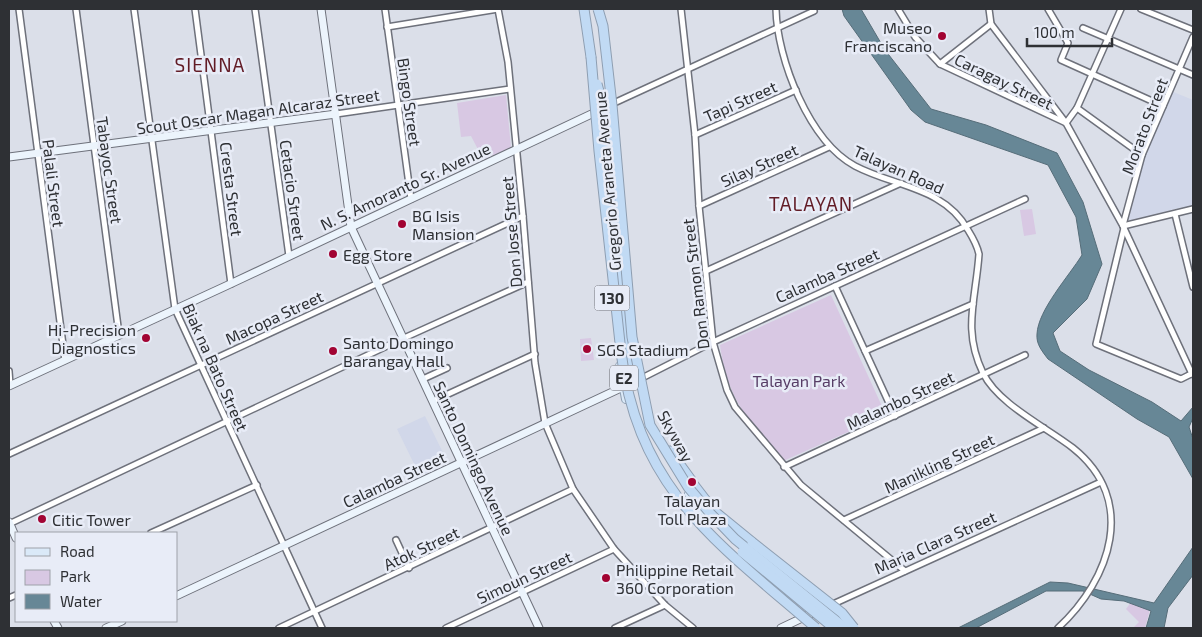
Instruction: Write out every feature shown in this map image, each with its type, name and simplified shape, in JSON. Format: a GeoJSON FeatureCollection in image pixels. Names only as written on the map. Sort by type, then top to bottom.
{"type":"FeatureCollection","features":[{"type":"Feature","properties":{"kind":"highway","name":"Skyway"},"geometry":{"type":"LineString","coordinates":[[583,9],[591,57],[598,152],[624,380],[636,424],[663,476],[682,504],[702,528],[755,578],[816,628]]}},
{"type":"Feature","properties":{"kind":"highway","name":"Skyway"},"geometry":{"type":"LineString","coordinates":[[599,9],[603,26],[612,105],[632,337],[640,384],[650,425],[691,484],[736,539],[844,628]]}},
{"type":"Feature","properties":{"kind":"highway"},"geometry":{"type":"LineString","coordinates":[[591,57],[604,113],[627,388],[653,462]]}},
{"type":"Feature","properties":{"kind":"highway"},"geometry":{"type":"LineString","coordinates":[[650,423],[691,484],[714,510],[842,613],[854,628]]}},
{"type":"Feature","properties":{"kind":"highway"},"geometry":{"type":"LineString","coordinates":[[691,484],[704,513],[734,545],[834,628]]}},
{"type":"Feature","properties":{"kind":"main road","name":"Gregorio Araneta Avenue"},"geometry":{"type":"LineString","coordinates":[[583,9],[597,111],[627,388]]}},
{"type":"Feature","properties":{"kind":"main road","name":"Gregorio Araneta Avenue"},"geometry":{"type":"LineString","coordinates":[[599,9],[604,27],[640,379],[650,423],[667,461],[698,507],[729,536],[844,628]]}},
{"type":"Feature","properties":{"kind":"main road"},"geometry":{"type":"LineString","coordinates":[[653,462],[676,496],[710,535],[820,628]]}},
{"type":"Feature","properties":{"kind":"street","name":"Palali Street"},"geometry":{"type":"LineString","coordinates":[[19,9],[65,360]]}},
{"type":"Feature","properties":{"kind":"street","name":"Tabayoc Street"},"geometry":{"type":"LineString","coordinates":[[76,9],[120,334]]}},
{"type":"Feature","properties":{"kind":"street","name":"Biak na Bato Street"},"geometry":{"type":"LineString","coordinates":[[134,9],[175,309],[322,628]]}},
{"type":"Feature","properties":{"kind":"street","name":"Cresta Street"},"geometry":{"type":"LineString","coordinates":[[195,9],[231,284]]}},
{"type":"Feature","properties":{"kind":"street","name":"Cetacio Street"},"geometry":{"type":"LineString","coordinates":[[255,9],[289,256]]}},
{"type":"Feature","properties":{"kind":"street","name":"Santo Domingo Avenue"},"geometry":{"type":"LineString","coordinates":[[321,9],[351,227],[539,628]]}},
{"type":"Feature","properties":{"kind":"street","name":"Bingo Street"},"geometry":{"type":"LineString","coordinates":[[385,9],[412,199]]}},
{"type":"Feature","properties":{"kind":"street"},"geometry":{"type":"LineString","coordinates":[[388,27],[498,9]]}},
{"type":"Feature","properties":{"kind":"street","name":"Don Jose Street"},"geometry":{"type":"LineString","coordinates":[[498,9],[504,35],[524,216],[535,354],[545,423],[573,489],[614,549],[664,605],[693,628]]}},
{"type":"Feature","properties":{"kind":"street","name":"Don Ramon Street"},"geometry":{"type":"LineString","coordinates":[[680,9],[695,135],[699,206],[712,342],[721,372],[735,407],[784,468],[801,485],[905,571]]}},
{"type":"Feature","properties":{"kind":"street","name":"Talayan Road"},"geometry":{"type":"LineString","coordinates":[[776,9],[776,28],[796,90],[809,119],[829,147],[855,166],[901,183],[950,206],[967,227],[978,247],[979,254],[970,329],[972,346],[984,375],[1001,395],[1079,454],[1101,482],[1111,508],[1111,541],[1090,588],[1069,618],[1058,628]]}},
{"type":"Feature","properties":{"kind":"street","name":"Caragay Street"},"geometry":{"type":"LineString","coordinates":[[898,9],[915,37],[940,64],[1066,123]]}},
{"type":"Feature","properties":{"kind":"street"},"geometry":{"type":"LineString","coordinates":[[989,9],[991,24],[1066,123],[1123,227],[1192,373]]}},
{"type":"Feature","properties":{"kind":"street"},"geometry":{"type":"LineString","coordinates":[[1048,9],[1067,42],[1061,60],[1092,76],[1163,106]]}},
{"type":"Feature","properties":{"kind":"street"},"geometry":{"type":"LineString","coordinates":[[1066,123],[1092,76],[1121,9]]}},
{"type":"Feature","properties":{"kind":"street"},"geometry":{"type":"LineString","coordinates":[[1141,9],[1193,30]]}},
{"type":"Feature","properties":{"kind":"street","name":"N. S. Amoranto Sr. Avenue"},"geometry":{"type":"LineString","coordinates":[[10,385],[231,284],[814,10]]}},
{"type":"Feature","properties":{"kind":"street"},"geometry":{"type":"LineString","coordinates":[[940,64],[991,24]]}},
{"type":"Feature","properties":{"kind":"street"},"geometry":{"type":"LineString","coordinates":[[1083,28],[1193,75]]}},
{"type":"Feature","properties":{"kind":"street","name":"Morato Street"},"geometry":{"type":"LineString","coordinates":[[1192,373],[1181,379],[1096,344],[1142,155],[1193,37]]}},
{"type":"Feature","properties":{"kind":"street","name":"Scout Oscar Magan Alcaraz Street"},"geometry":{"type":"LineString","coordinates":[[9,156],[212,131],[510,89]]}},
{"type":"Feature","properties":{"kind":"street","name":"Tapi Street"},"geometry":{"type":"LineString","coordinates":[[695,135],[796,90]]}},
{"type":"Feature","properties":{"kind":"street"},"geometry":{"type":"LineString","coordinates":[[1076,108],[1142,155]]}},
{"type":"Feature","properties":{"kind":"street","name":"Silay Street"},"geometry":{"type":"LineString","coordinates":[[699,206],[829,147]]}},
{"type":"Feature","properties":{"kind":"street"},"geometry":{"type":"LineString","coordinates":[[706,271],[901,183]]}},
{"type":"Feature","properties":{"kind":"street","name":"Calamba Street"},"geometry":{"type":"LineString","coordinates":[[640,379],[712,342],[1025,199]]}},
{"type":"Feature","properties":{"kind":"street"},"geometry":{"type":"LineString","coordinates":[[1123,227],[1193,210]]}},
{"type":"Feature","properties":{"kind":"street"},"geometry":{"type":"LineString","coordinates":[[1175,214],[1193,287]]}},
{"type":"Feature","properties":{"kind":"street","name":"Macopa Street"},"geometry":{"type":"LineString","coordinates":[[9,454],[524,216]]}},
{"type":"Feature","properties":{"kind":"street"},"geometry":{"type":"LineString","coordinates":[[15,536],[9,523],[528,282]]}},
{"type":"Feature","properties":{"kind":"street"},"geometry":{"type":"LineString","coordinates":[[836,286],[895,416]]}},
{"type":"Feature","properties":{"kind":"street"},"geometry":{"type":"LineString","coordinates":[[866,351],[972,304]]}},
{"type":"Feature","properties":{"kind":"street"},"geometry":{"type":"LineString","coordinates":[[433,401],[535,354]]}},
{"type":"Feature","properties":{"kind":"street","name":"Malambo Street"},"geometry":{"type":"LineString","coordinates":[[784,468],[1025,355]]}},
{"type":"Feature","properties":{"kind":"street"},"geometry":{"type":"LineString","coordinates":[[423,379],[447,368]]}},
{"type":"Feature","properties":{"kind":"street"},"geometry":{"type":"LineString","coordinates":[[9,371],[10,385]]}},
{"type":"Feature","properties":{"kind":"street","name":"Calamba Street"},"geometry":{"type":"LineString","coordinates":[[178,595],[545,423],[627,388]]}},
{"type":"Feature","properties":{"kind":"street","name":"Manikling Street"},"geometry":{"type":"LineString","coordinates":[[844,520],[1044,428]]}},
{"type":"Feature","properties":{"kind":"street","name":"Maria Clara Street"},"geometry":{"type":"LineString","coordinates":[[781,628],[1101,482]]}},
{"type":"Feature","properties":{"kind":"street"},"geometry":{"type":"LineString","coordinates":[[152,532],[256,485]]}},
{"type":"Feature","properties":{"kind":"street","name":"Atok Street"},"geometry":{"type":"LineString","coordinates":[[279,628],[492,529],[573,489]]}},
{"type":"Feature","properties":{"kind":"street"},"geometry":{"type":"LineString","coordinates":[[396,540],[409,568]]}},
{"type":"Feature","properties":{"kind":"street","name":"Simoun Street"},"geometry":{"type":"LineString","coordinates":[[446,628],[614,549]]}},
{"type":"Feature","properties":{"kind":"street"},"geometry":{"type":"LineString","coordinates":[[615,628],[664,605]]}},
{"type":"Feature","properties":{"kind":"street"},"geometry":{"type":"LineString","coordinates":[[106,628],[120,622]]}},
{"type":"Feature","properties":{"kind":"shaded area"},"geometry":{"type":"Polygon","coordinates":[[[1171,91],[1193,100],[1193,208],[1179,208],[1128,221],[1146,153],[1171,91]]]}},
{"type":"Feature","properties":{"kind":"shaded area"},"geometry":{"type":"Polygon","coordinates":[[[425,416],[448,463],[420,476],[397,429],[425,416]]]}},
{"type":"Feature","properties":{"kind":"green space"},"geometry":{"type":"Polygon","coordinates":[[[506,95],[511,148],[483,159],[471,136],[461,137],[457,103],[506,95]]]}},
{"type":"Feature","properties":{"kind":"green space"},"geometry":{"type":"Polygon","coordinates":[[[1032,209],[1036,234],[1024,236],[1020,210],[1032,209]]]}},
{"type":"Feature","properties":{"kind":"green space","name":"Talayan Park"},"geometry":{"type":"Polygon","coordinates":[[[831,295],[886,415],[781,462],[749,421],[734,395],[723,364],[720,345],[831,295]]]}},
{"type":"Feature","properties":{"kind":"green space","name":"SGS Stadium"},"geometry":{"type":"Polygon","coordinates":[[[591,338],[594,360],[581,361],[580,339],[591,338]]]}},
{"type":"Feature","properties":{"kind":"green space"},"geometry":{"type":"Polygon","coordinates":[[[1131,602],[1151,606],[1145,628],[1133,628],[1139,622],[1126,609],[1131,602]]]}},
{"type":"Feature","properties":{"kind":"water"},"geometry":{"type":"Polygon","coordinates":[[[842,9],[861,9],[885,50],[931,109],[986,125],[1057,153],[1083,202],[1102,264],[1087,299],[1053,333],[1060,351],[1089,370],[1152,402],[1181,421],[1193,407],[1193,418],[1189,427],[1193,439],[1193,479],[1169,437],[1137,419],[1048,359],[1038,344],[1037,334],[1043,314],[1055,293],[1082,255],[1076,217],[1048,165],[925,122],[911,110],[844,16],[842,9]]]}},
{"type":"Feature","properties":{"kind":"water"},"geometry":{"type":"Polygon","coordinates":[[[1193,547],[1193,575],[1168,608],[1164,628],[1146,628],[1151,611],[1124,601],[1101,599],[1083,591],[1046,591],[976,628],[958,628],[1050,582],[1068,583],[1154,603],[1193,547]]]}},
{"type":"Feature","properties":{"kind":"place","name":"Museo Franciscano"},"geometry":{"type":"Point","coordinates":[942,36]}},
{"type":"Feature","properties":{"kind":"place","name":"BG Isis Mansion"},"geometry":{"type":"Point","coordinates":[402,224]}},
{"type":"Feature","properties":{"kind":"place","name":"Egg Store"},"geometry":{"type":"Point","coordinates":[333,254]}},
{"type":"Feature","properties":{"kind":"place","name":"Hi-Precision Diagnostics"},"geometry":{"type":"Point","coordinates":[146,338]}},
{"type":"Feature","properties":{"kind":"place","name":"SGS Stadium"},"geometry":{"type":"Point","coordinates":[587,349]}},
{"type":"Feature","properties":{"kind":"place","name":"Santo Domingo Barangay Hall"},"geometry":{"type":"Point","coordinates":[333,351]}},
{"type":"Feature","properties":{"kind":"place","name":"Talayan Toll Plaza"},"geometry":{"type":"Point","coordinates":[692,482]}},
{"type":"Feature","properties":{"kind":"place","name":"Citic Tower"},"geometry":{"type":"Point","coordinates":[42,519]}},
{"type":"Feature","properties":{"kind":"place","name":"Philippine Retail 360 Corporation"},"geometry":{"type":"Point","coordinates":[606,578]}},
{"type":"Feature","properties":{"kind":"district","name":"SIENNA"},"geometry":{"type":"Point","coordinates":[210,64]}},
{"type":"Feature","properties":{"kind":"district","name":"TALAYAN"},"geometry":{"type":"Point","coordinates":[811,203]}}]}
